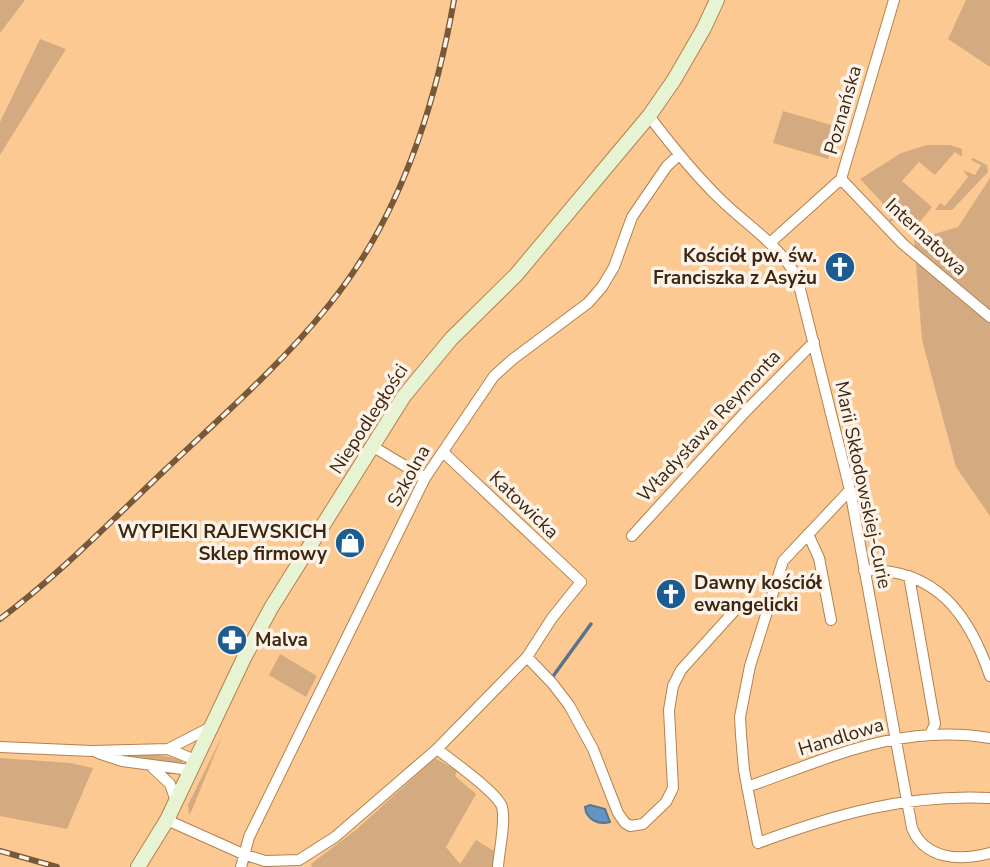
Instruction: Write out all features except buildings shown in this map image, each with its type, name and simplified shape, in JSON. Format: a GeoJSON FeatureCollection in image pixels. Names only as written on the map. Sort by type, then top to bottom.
{"type":"FeatureCollection","features":[{"type":"Feature","properties":{"kind":"main road","name":"Niepodległości"},"geometry":{"type":"LineString","coordinates":[[138,867],[167,820],[271,608],[372,446],[422,372],[451,339],[516,275],[649,116],[686,60],[717,0]]}},
{"type":"Feature","properties":{"kind":"street","name":"Poznańska"},"geometry":{"type":"LineString","coordinates":[[771,242],[841,179],[894,0]]}},
{"type":"Feature","properties":{"kind":"street","name":"Marii Skłodowskiej-Curie"},"geometry":{"type":"LineString","coordinates":[[649,116],[679,155],[720,199],[788,260],[797,277],[850,490],[906,800],[917,840],[928,849],[955,858],[969,859],[990,853]]}},
{"type":"Feature","properties":{"kind":"street","name":"Szkolna"},"geometry":{"type":"LineString","coordinates":[[241,867],[248,837],[425,478],[494,376],[589,303],[602,287],[614,267],[632,217],[667,166],[679,155]]}},
{"type":"Feature","properties":{"kind":"street","name":"Internatowa"},"geometry":{"type":"LineString","coordinates":[[841,179],[903,244],[990,317]]}},
{"type":"Feature","properties":{"kind":"street","name":"Władysława Reymonta"},"geometry":{"type":"LineString","coordinates":[[632,536],[814,342]]}},
{"type":"Feature","properties":{"kind":"street"},"geometry":{"type":"LineString","coordinates":[[372,446],[425,478]]}},
{"type":"Feature","properties":{"kind":"street","name":"Katowicka"},"geometry":{"type":"LineString","coordinates":[[443,452],[581,582],[552,618],[527,657]]}},
{"type":"Feature","properties":{"kind":"street"},"geometry":{"type":"LineString","coordinates":[[850,490],[783,561],[761,627],[744,691],[741,735],[747,787],[758,843],[853,812],[906,800],[960,796],[990,798]]}},
{"type":"Feature","properties":{"kind":"street"},"geometry":{"type":"LineString","coordinates":[[808,534],[817,550],[831,620]]}},
{"type":"Feature","properties":{"kind":"street"},"geometry":{"type":"LineString","coordinates":[[864,570],[885,569],[909,576],[926,583],[951,601],[969,626],[990,676]]}},
{"type":"Feature","properties":{"kind":"street"},"geometry":{"type":"LineString","coordinates":[[909,576],[935,724],[930,736]]}},
{"type":"Feature","properties":{"kind":"street"},"geometry":{"type":"LineString","coordinates":[[167,820],[265,861],[299,860],[335,837],[437,749],[527,657],[569,705],[593,749],[618,813],[630,826],[643,824],[666,802],[673,788],[669,710],[673,686],[681,670],[737,608]]}},
{"type":"Feature","properties":{"kind":"street"},"geometry":{"type":"LineString","coordinates":[[0,747],[92,751],[168,749],[211,727]]}},
{"type":"Feature","properties":{"kind":"street","name":"Handlowa"},"geometry":{"type":"LineString","coordinates":[[747,787],[819,760],[896,738],[949,734],[990,738]]}},
{"type":"Feature","properties":{"kind":"street"},"geometry":{"type":"LineString","coordinates":[[168,749],[193,765]]}},
{"type":"Feature","properties":{"kind":"street"},"geometry":{"type":"LineString","coordinates":[[437,749],[492,793],[501,804],[503,810],[498,867]]}},
{"type":"Feature","properties":{"kind":"street"},"geometry":{"type":"LineString","coordinates":[[92,751],[122,761],[151,766],[193,765]]}},
{"type":"Feature","properties":{"kind":"street"},"geometry":{"type":"LineString","coordinates":[[151,766],[170,784],[176,800]]}},
{"type":"Feature","properties":{"kind":"shaded area"},"geometry":{"type":"Polygon","coordinates":[[[0,0],[25,0],[0,33],[0,0]]]}},
{"type":"Feature","properties":{"kind":"shaded area"},"geometry":{"type":"Polygon","coordinates":[[[966,0],[990,0],[990,67],[948,39],[966,0]]]}},
{"type":"Feature","properties":{"kind":"shaded area"},"geometry":{"type":"Polygon","coordinates":[[[40,39],[66,49],[0,155],[0,122],[40,39]]]}},
{"type":"Feature","properties":{"kind":"shaded area"},"geometry":{"type":"Polygon","coordinates":[[[783,111],[838,127],[828,159],[773,143],[783,111]]]}},
{"type":"Feature","properties":{"kind":"shaded area"},"geometry":{"type":"Polygon","coordinates":[[[927,145],[950,145],[962,149],[962,157],[955,152],[935,175],[919,162],[902,181],[932,207],[911,233],[896,217],[891,222],[889,220],[894,215],[860,179],[901,153],[927,145]]]}},
{"type":"Feature","properties":{"kind":"shaded area"},"geometry":{"type":"Polygon","coordinates":[[[973,158],[987,165],[988,172],[952,210],[935,210],[940,203],[945,206],[968,177],[963,170],[975,175],[981,165],[971,160],[973,158]]]}},
{"type":"Feature","properties":{"kind":"shaded area"},"geometry":{"type":"Polygon","coordinates":[[[990,178],[990,516],[956,467],[922,340],[914,240],[958,227],[990,178]]]}},
{"type":"Feature","properties":{"kind":"shaded area"},"geometry":{"type":"Polygon","coordinates":[[[280,654],[317,676],[306,697],[269,675],[280,654]]]}},
{"type":"Feature","properties":{"kind":"shaded area"},"geometry":{"type":"Polygon","coordinates":[[[223,734],[192,810],[189,815],[188,805],[223,734]]]}},
{"type":"Feature","properties":{"kind":"shaded area"},"geometry":{"type":"Polygon","coordinates":[[[153,754],[180,759],[183,763],[173,766],[126,755],[153,754]]]}},
{"type":"Feature","properties":{"kind":"shaded area"},"geometry":{"type":"Polygon","coordinates":[[[0,758],[70,763],[93,768],[67,829],[0,816],[0,758]]]}},
{"type":"Feature","properties":{"kind":"shaded area"},"geometry":{"type":"Polygon","coordinates":[[[435,758],[457,771],[455,776],[476,794],[446,847],[460,864],[476,840],[494,851],[493,867],[312,867],[311,864],[357,829],[435,758]]]}},
{"type":"Feature","properties":{"kind":"water"},"geometry":{"type":"Polygon","coordinates":[[[590,805],[605,809],[610,822],[602,823],[590,818],[585,807],[590,805]]]}},
{"type":"Feature","properties":{"kind":"waterway"},"geometry":{"type":"LineString","coordinates":[[551,679],[591,624]]}},
{"type":"Feature","properties":{"kind":"railway"},"geometry":{"type":"LineString","coordinates":[[0,619],[64,566],[250,390],[291,349],[354,272],[375,236],[411,161],[436,81],[454,0]]}},
{"type":"Feature","properties":{"kind":"railway"},"geometry":{"type":"LineString","coordinates":[[0,851],[57,867]]}},
{"type":"Feature","properties":{"kind":"place","name":"Kościół pw. św. Franciszka z Asyżu"},"geometry":{"type":"Point","coordinates":[840,267]}},
{"type":"Feature","properties":{"kind":"place","name":"WYPIEKI RAJEWSKICH Sklep firmowy"},"geometry":{"type":"Point","coordinates":[350,543]}},
{"type":"Feature","properties":{"kind":"place","name":"Dawny kościół ewangelicki"},"geometry":{"type":"Point","coordinates":[671,594]}},
{"type":"Feature","properties":{"kind":"place","name":"Malva"},"geometry":{"type":"Point","coordinates":[232,640]}}]}
